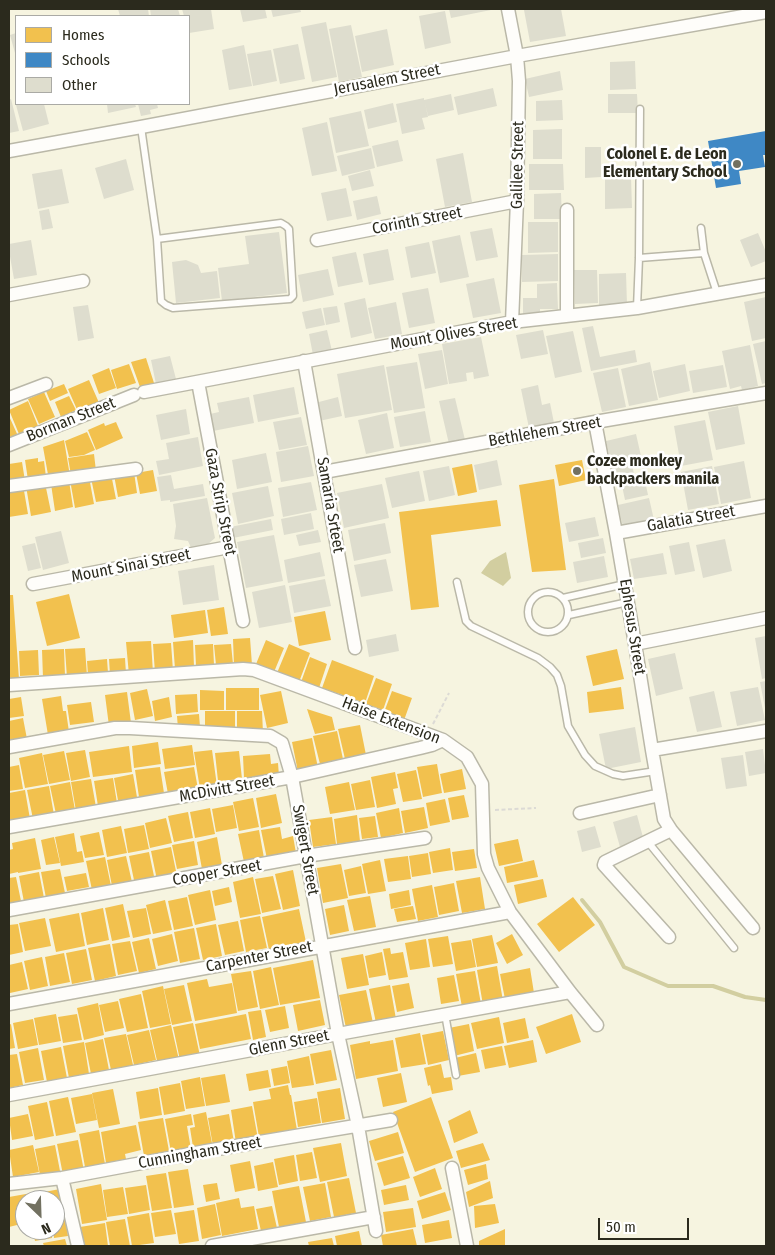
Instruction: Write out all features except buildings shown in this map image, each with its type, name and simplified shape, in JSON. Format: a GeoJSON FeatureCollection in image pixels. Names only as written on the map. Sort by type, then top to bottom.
{"type":"FeatureCollection","features":[{"type":"Feature","properties":{"kind":"street","name":"Galilee Street"},"geometry":{"type":"LineString","coordinates":[[508,9],[517,56],[519,81],[512,322]]}},
{"type":"Feature","properties":{"kind":"street","name":"Jerusalem Street"},"geometry":{"type":"LineString","coordinates":[[9,151],[517,56],[766,12]]}},
{"type":"Feature","properties":{"kind":"street","name":"Corinth Street"},"geometry":{"type":"LineString","coordinates":[[317,240],[517,201]]}},
{"type":"Feature","properties":{"kind":"street"},"geometry":{"type":"LineString","coordinates":[[567,210],[567,316]]}},
{"type":"Feature","properties":{"kind":"street"},"geometry":{"type":"LineString","coordinates":[[9,295],[84,281]]}},
{"type":"Feature","properties":{"kind":"street","name":"Mount Olives Street"},"geometry":{"type":"LineString","coordinates":[[139,393],[512,322],[636,308],[766,285]]}},
{"type":"Feature","properties":{"kind":"street","name":"Samaria Srteet"},"geometry":{"type":"LineString","coordinates":[[304,361],[355,648]]}},
{"type":"Feature","properties":{"kind":"street","name":"Gaza Strip Street"},"geometry":{"type":"LineString","coordinates":[[198,382],[242,621]]}},
{"type":"Feature","properties":{"kind":"street"},"geometry":{"type":"LineString","coordinates":[[9,398],[46,384]]}},
{"type":"Feature","properties":{"kind":"street","name":"Borman Street"},"geometry":{"type":"LineString","coordinates":[[9,445],[139,393]]}},
{"type":"Feature","properties":{"kind":"street","name":"Bethlehem Street"},"geometry":{"type":"LineString","coordinates":[[324,472],[595,422],[766,393]]}},
{"type":"Feature","properties":{"kind":"street","name":"Ephesus Street"},"geometry":{"type":"LineString","coordinates":[[595,422],[625,584],[664,819],[671,830],[753,928]]}},
{"type":"Feature","properties":{"kind":"street"},"geometry":{"type":"LineString","coordinates":[[9,486],[136,469]]}},
{"type":"Feature","properties":{"kind":"street","name":"Galatia Street"},"geometry":{"type":"LineString","coordinates":[[616,533],[766,506]]}},
{"type":"Feature","properties":{"kind":"street","name":"Mount Sinai Street"},"geometry":{"type":"LineString","coordinates":[[33,584],[229,547]]}},
{"type":"Feature","properties":{"kind":"street"},"geometry":{"type":"LineString","coordinates":[[635,644],[766,618]]}},
{"type":"Feature","properties":{"kind":"street","name":"Haise Extension"},"geometry":{"type":"LineString","coordinates":[[9,685],[243,669],[254,670],[443,740],[467,757],[482,784],[484,854],[488,868],[510,912],[597,1025]]}},
{"type":"Feature","properties":{"kind":"street","name":"Swigert Street"},"geometry":{"type":"LineString","coordinates":[[9,747],[115,728],[270,736],[282,743],[292,777],[338,1034],[358,1126],[376,1231]]}},
{"type":"Feature","properties":{"kind":"street"},"geometry":{"type":"LineString","coordinates":[[652,750],[766,731]]}},
{"type":"Feature","properties":{"kind":"street","name":"McDivitt Street"},"geometry":{"type":"LineString","coordinates":[[9,827],[292,777],[420,748],[443,740]]}},
{"type":"Feature","properties":{"kind":"street"},"geometry":{"type":"LineString","coordinates":[[580,813],[660,795]]}},
{"type":"Feature","properties":{"kind":"street"},"geometry":{"type":"LineString","coordinates":[[669,937],[604,865],[606,862],[671,830]]}},
{"type":"Feature","properties":{"kind":"street","name":"Cooper Street"},"geometry":{"type":"LineString","coordinates":[[9,910],[306,856],[425,838]]}},
{"type":"Feature","properties":{"kind":"street","name":"Carpenter Street"},"geometry":{"type":"LineString","coordinates":[[9,1004],[510,912]]}},
{"type":"Feature","properties":{"kind":"street","name":"Glenn Street"},"geometry":{"type":"LineString","coordinates":[[9,1095],[570,992]]}},
{"type":"Feature","properties":{"kind":"street","name":"Cunningham Street"},"geometry":{"type":"LineString","coordinates":[[9,1184],[62,1178],[206,1150],[390,1120]]}},
{"type":"Feature","properties":{"kind":"street"},"geometry":{"type":"LineString","coordinates":[[452,1168],[467,1246]]}},
{"type":"Feature","properties":{"kind":"street"},"geometry":{"type":"LineString","coordinates":[[62,1178],[78,1246]]}},
{"type":"Feature","properties":{"kind":"street"},"geometry":{"type":"LineString","coordinates":[[212,1246],[268,1241],[374,1217]]}},
{"type":"Feature","properties":{"kind":"lane"},"geometry":{"type":"LineString","coordinates":[[636,308],[640,258],[640,109]]}},
{"type":"Feature","properties":{"kind":"lane"},"geometry":{"type":"LineString","coordinates":[[142,127],[157,239],[161,301],[173,308],[280,300],[290,299],[293,296],[289,229],[281,222],[157,239]]}},
{"type":"Feature","properties":{"kind":"lane"},"geometry":{"type":"LineString","coordinates":[[701,228],[704,253],[717,293]]}},
{"type":"Feature","properties":{"kind":"lane"},"geometry":{"type":"LineString","coordinates":[[640,258],[704,253]]}},
{"type":"Feature","properties":{"kind":"lane"},"geometry":{"type":"LineString","coordinates":[[458,582],[466,621],[472,626],[538,658],[550,667],[556,675],[561,686],[568,726],[585,755],[595,766],[613,774],[624,776],[656,771]]}},
{"type":"Feature","properties":{"kind":"lane"},"geometry":{"type":"LineString","coordinates":[[562,598],[625,584]]}},
{"type":"Feature","properties":{"kind":"lane"},"geometry":{"type":"LineString","coordinates":[[551,592],[562,598],[569,609],[567,621],[563,627],[552,633],[545,633],[534,627],[530,622],[528,610],[534,598],[539,594],[551,592]]}},
{"type":"Feature","properties":{"kind":"lane"},"geometry":{"type":"LineString","coordinates":[[569,615],[628,602]]}},
{"type":"Feature","properties":{"kind":"lane"},"geometry":{"type":"LineString","coordinates":[[648,842],[734,948]]}},
{"type":"Feature","properties":{"kind":"lane"},"geometry":{"type":"LineString","coordinates":[[445,1014],[456,1075]]}},
{"type":"Feature","properties":{"kind":"path"},"geometry":{"type":"LineString","coordinates":[[443,740],[432,726],[449,693]]}},
{"type":"Feature","properties":{"kind":"path"},"geometry":{"type":"LineString","coordinates":[[482,810],[536,808]]}},
{"type":"Feature","properties":{"kind":"shaded area"},"geometry":{"type":"Polygon","coordinates":[[[506,552],[511,578],[503,586],[481,573],[490,561],[506,552]]]}},
{"type":"Feature","properties":{"kind":"waterway"},"geometry":{"type":"LineString","coordinates":[[582,900],[600,922],[624,967],[668,986],[713,986],[745,997],[766,1000]]}},
{"type":"Feature","properties":{"kind":"place","name":"Colonel E. de Leon Elementary School"},"geometry":{"type":"Point","coordinates":[737,164]}},
{"type":"Feature","properties":{"kind":"place","name":"Cozee monkey backpackers manila"},"geometry":{"type":"Point","coordinates":[577,471]}}]}
